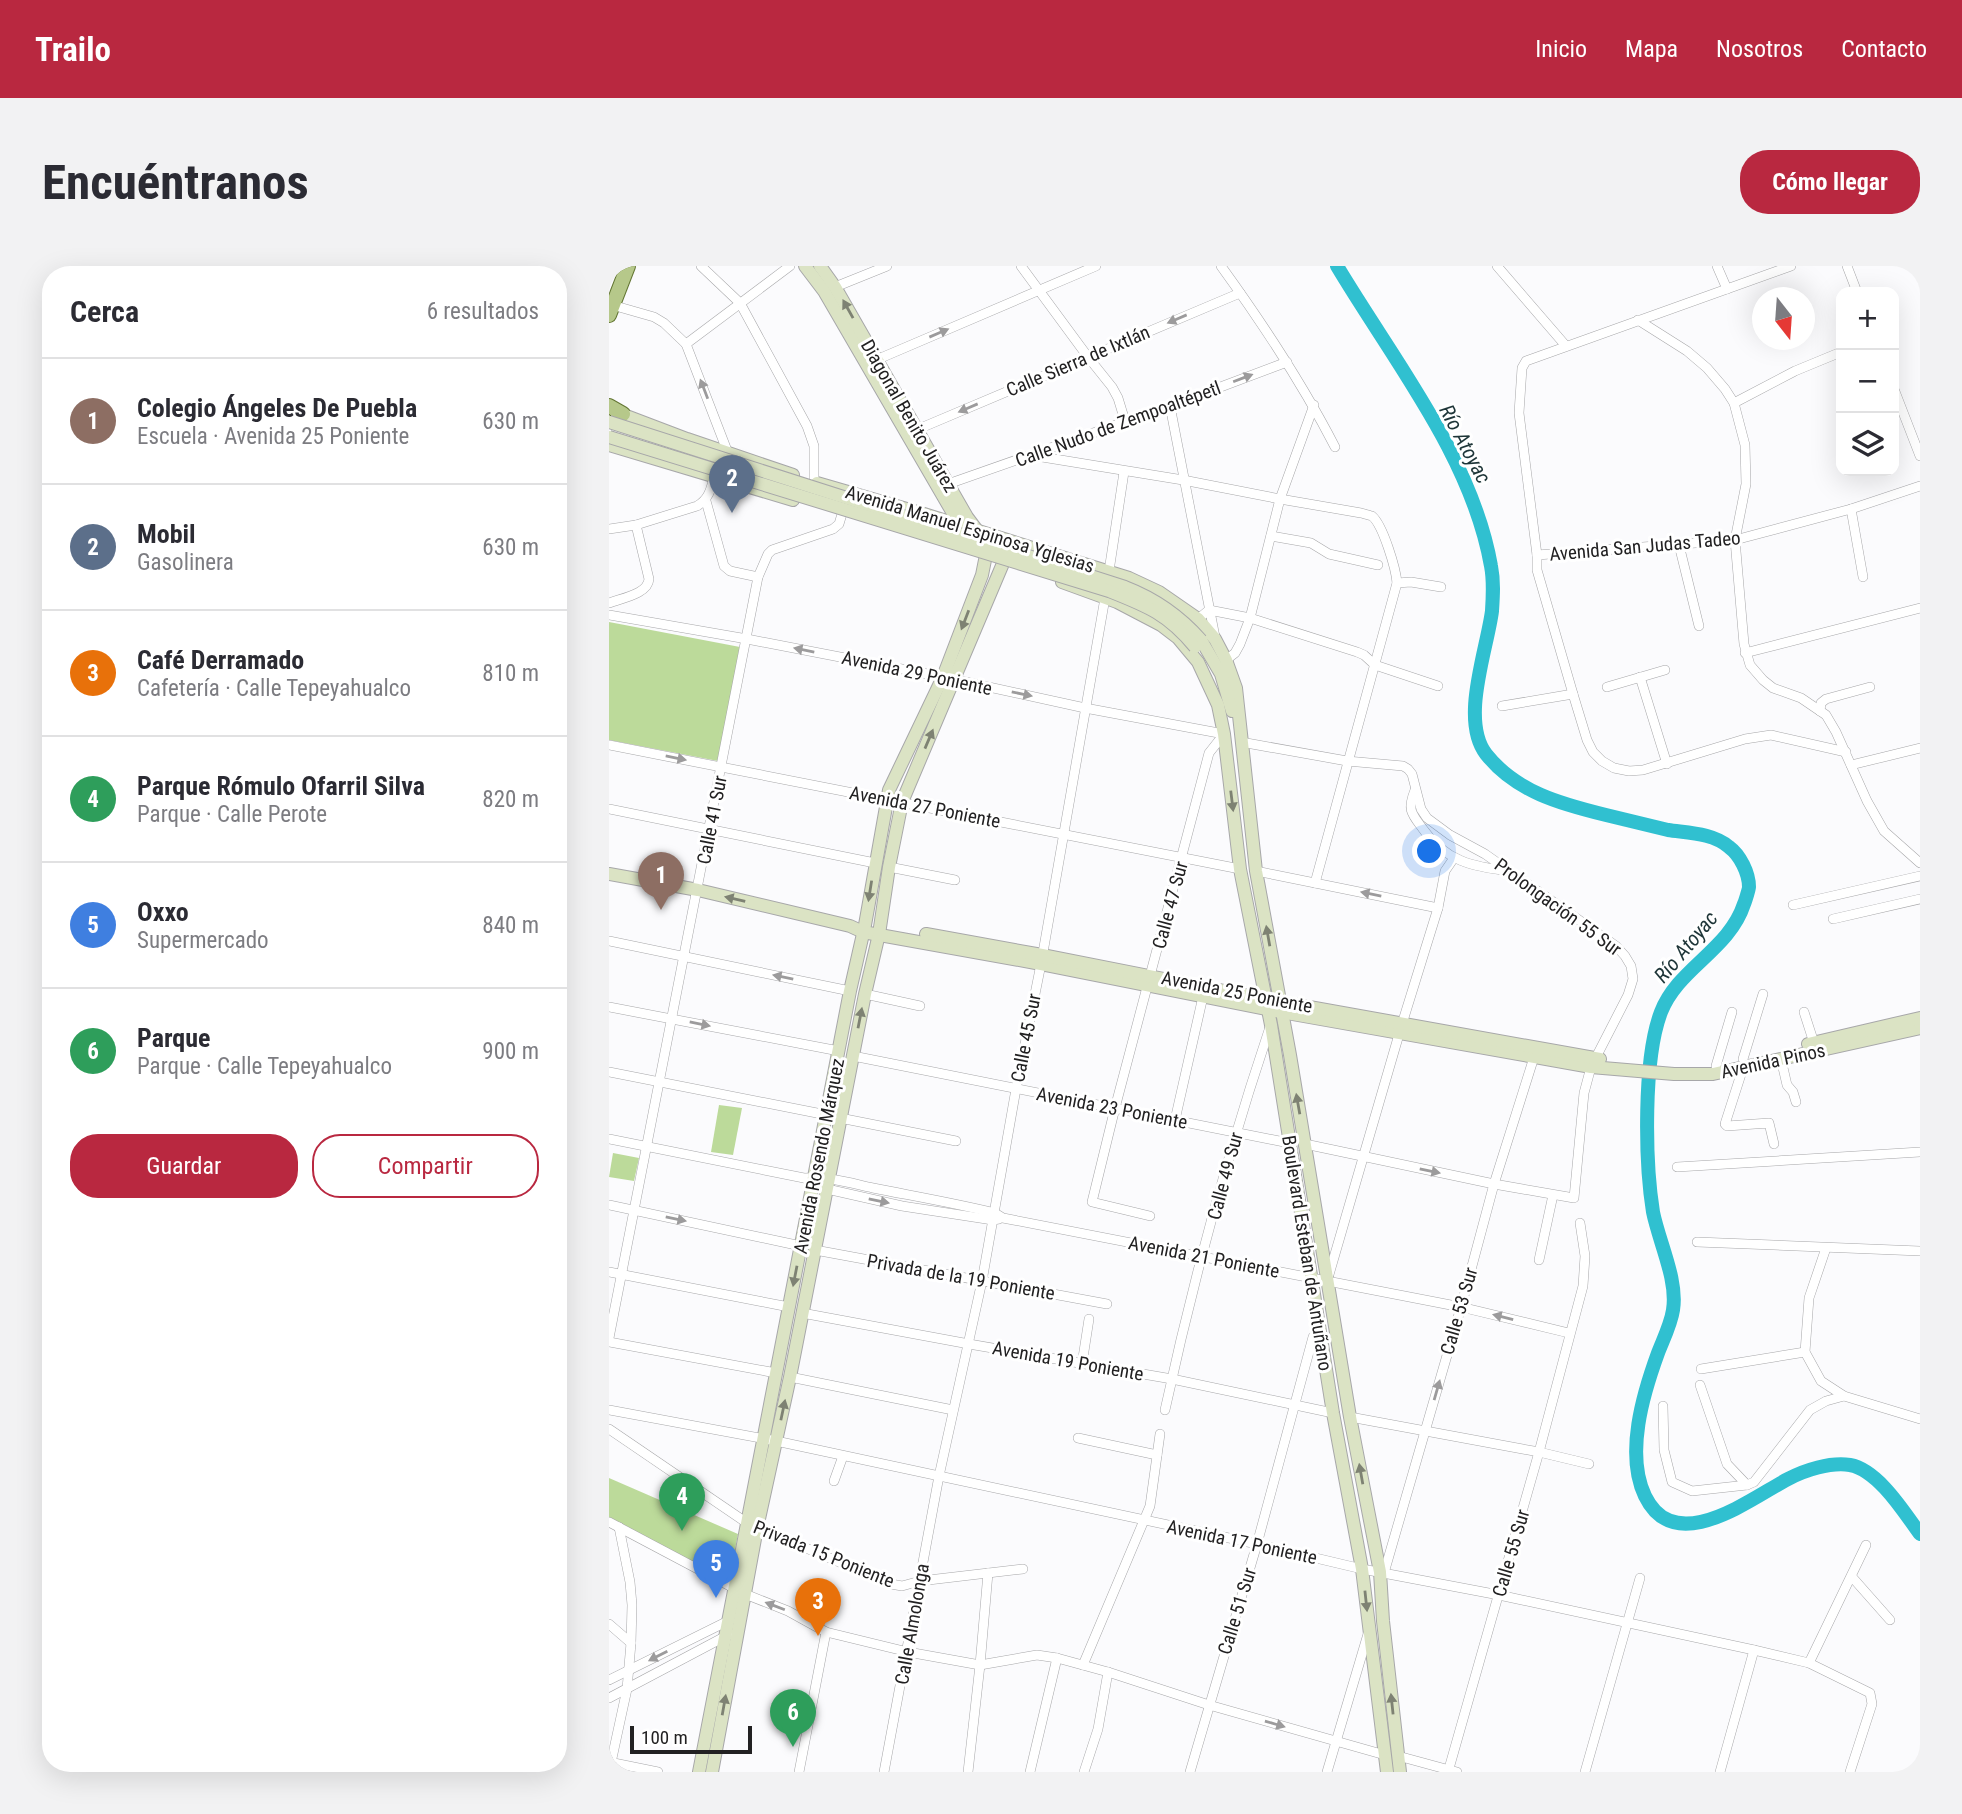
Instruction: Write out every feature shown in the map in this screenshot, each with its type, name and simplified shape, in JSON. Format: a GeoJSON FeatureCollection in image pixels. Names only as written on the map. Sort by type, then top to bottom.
{"type":"FeatureCollection","features":[{"type":"Feature","properties":{"kind":"main road"},"geometry":{"type":"LineString","coordinates":[[611,310],[628,266]]}},
{"type":"Feature","properties":{"kind":"main road","name":"Diagonal Benito Juárez"},"geometry":{"type":"LineString","coordinates":[[805,266],[824,291],[944,498],[969,528],[1005,561]]}},
{"type":"Feature","properties":{"kind":"main road","name":"Diagonal Benito Juárez"},"geometry":{"type":"LineString","coordinates":[[820,266],[835,287],[986,555]]}},
{"type":"Feature","properties":{"kind":"main road","name":"Avenida Manuel Espinosa Yglesias"},"geometry":{"type":"LineString","coordinates":[[614,410],[687,439],[814,482],[1109,570],[1159,592],[1198,619],[1215,639],[1226,660],[1235,688],[1241,742]]}},
{"type":"Feature","properties":{"kind":"main road"},"geometry":{"type":"LineString","coordinates":[[609,422],[1125,587],[1157,601],[1188,626],[1214,680],[1218,705]]}},
{"type":"Feature","properties":{"kind":"main road"},"geometry":{"type":"LineString","coordinates":[[609,437],[1109,591],[1151,608],[1198,644],[1221,674],[1241,742]]}},
{"type":"Feature","properties":{"kind":"main road"},"geometry":{"type":"LineString","coordinates":[[678,466],[687,439]]}},
{"type":"Feature","properties":{"kind":"main road","name":"Avenida Manuel Espinosa Yglesias"},"geometry":{"type":"LineString","coordinates":[[609,446],[986,555],[1105,598],[1161,625],[1178,638],[1198,662],[1218,705],[1224,734]]}},
{"type":"Feature","properties":{"kind":"main road"},"geometry":{"type":"LineString","coordinates":[[924,513],[941,508],[944,498]]}},
{"type":"Feature","properties":{"kind":"main road"},"geometry":{"type":"LineString","coordinates":[[969,528],[958,547],[971,552],[977,558],[982,575]]}},
{"type":"Feature","properties":{"kind":"main road","name":"Avenida Rosendo Márquez"},"geometry":{"type":"LineString","coordinates":[[770,1440],[776,1373],[801,1246],[810,1180],[853,1056],[880,930],[902,802],[949,678],[986,555]]}},
{"type":"Feature","properties":{"kind":"main road","name":"Avenida Rosendo Márquez"},"geometry":{"type":"LineString","coordinates":[[699,1772],[733,1625],[770,1440],[790,1377],[828,1184],[839,1051],[889,790],[949,678],[1005,561]]}},
{"type":"Feature","properties":{"kind":"main road","name":"Boulevard Esteban de Antuñano"},"geometry":{"type":"LineString","coordinates":[[1224,734],[1240,869],[1271,1025],[1333,1413],[1362,1569],[1369,1633],[1391,1756],[1400,1772]]}},
{"type":"Feature","properties":{"kind":"main road","name":"Boulevard Esteban de Antuñano"},"geometry":{"type":"LineString","coordinates":[[1241,742],[1256,871],[1350,1417],[1382,1573],[1391,1756],[1387,1772]]}},
{"type":"Feature","properties":{"kind":"main road","name":"Avenida 25 Poniente"},"geometry":{"type":"LineString","coordinates":[[609,874],[698,890],[850,926],[1042,959],[1280,1007],[1535,1054],[1624,1065]]}},
{"type":"Feature","properties":{"kind":"main road","name":"Avenida Pinos"},"geometry":{"type":"LineString","coordinates":[[1624,1065],[1713,1074],[1814,1043],[1920,1018]]}},
{"type":"Feature","properties":{"kind":"main road","name":"Avenida Pinos"},"geometry":{"type":"LineString","coordinates":[[1675,1070],[1781,1059],[1920,1028]]}},
{"type":"Feature","properties":{"kind":"main road","name":"Avenida Rosendo Márquez"},"geometry":{"type":"LineString","coordinates":[[712,1772],[733,1625]]}},
{"type":"Feature","properties":{"kind":"street"},"geometry":{"type":"LineString","coordinates":[[701,266],[740,303],[807,426],[814,446],[814,482]]}},
{"type":"Feature","properties":{"kind":"street"},"geometry":{"type":"LineString","coordinates":[[686,344],[790,266]]}},
{"type":"Feature","properties":{"kind":"street"},"geometry":{"type":"LineString","coordinates":[[835,287],[887,266]]}},
{"type":"Feature","properties":{"kind":"street"},"geometry":{"type":"LineString","coordinates":[[1021,266],[1112,387],[1125,421]]}},
{"type":"Feature","properties":{"kind":"street"},"geometry":{"type":"LineString","coordinates":[[876,360],[1096,266]]}},
{"type":"Feature","properties":{"kind":"street"},"geometry":{"type":"LineString","coordinates":[[1221,266],[1287,362],[1314,405],[1335,447]]}},
{"type":"Feature","properties":{"kind":"street"},"geometry":{"type":"LineString","coordinates":[[1497,266],[1566,346]]}},
{"type":"Feature","properties":{"kind":"street"},"geometry":{"type":"LineString","coordinates":[[1717,266],[1727,289]]}},
{"type":"Feature","properties":{"kind":"street"},"geometry":{"type":"LineString","coordinates":[[1791,266],[1526,361],[1519,413],[1537,559],[1573,694],[1593,752],[1614,768],[1629,771],[1667,764],[1745,739],[1771,734],[1846,752]]}},
{"type":"Feature","properties":{"kind":"street"},"geometry":{"type":"LineString","coordinates":[[1847,266],[1855,287]]}},
{"type":"Feature","properties":{"kind":"street","name":"Calle Sierra de Ixtlán"},"geometry":{"type":"LineString","coordinates":[[916,430],[1240,292]]}},
{"type":"Feature","properties":{"kind":"street"},"geometry":{"type":"LineString","coordinates":[[611,310],[654,317],[686,344],[728,453]]}},
{"type":"Feature","properties":{"kind":"street"},"geometry":{"type":"LineString","coordinates":[[1638,320],[1687,351],[1707,368],[1734,403],[1745,444],[1745,484],[1735,540],[1745,653],[1756,673],[1773,688],[1801,698],[1820,710],[1831,722],[1867,801],[1884,831],[1920,863]]}},
{"type":"Feature","properties":{"kind":"street"},"geometry":{"type":"LineString","coordinates":[[1734,403],[1795,371],[1836,354]]}},
{"type":"Feature","properties":{"kind":"street","name":"Calle Nudo de Zempoaltépetl"},"geometry":{"type":"LineString","coordinates":[[948,484],[1287,362]]}},
{"type":"Feature","properties":{"kind":"street"},"geometry":{"type":"LineString","coordinates":[[1899,401],[1920,456]]}},
{"type":"Feature","properties":{"kind":"street"},"geometry":{"type":"LineString","coordinates":[[1226,660],[1235,653],[1240,644],[1249,618],[1280,499],[1314,405]]}},
{"type":"Feature","properties":{"kind":"street"},"geometry":{"type":"LineString","coordinates":[[1170,406],[1215,639]]}},
{"type":"Feature","properties":{"kind":"street"},"geometry":{"type":"LineString","coordinates":[[1030,455],[1361,513],[1371,516],[1378,524],[1394,562],[1397,583],[1315,883]]}},
{"type":"Feature","properties":{"kind":"street"},"geometry":{"type":"LineString","coordinates":[[1109,570],[1124,472]]}},
{"type":"Feature","properties":{"kind":"street"},"geometry":{"type":"LineString","coordinates":[[609,529],[636,525],[698,506],[706,501],[715,477]]}},
{"type":"Feature","properties":{"kind":"street","name":"Avenida San Judas Tadeo"},"geometry":{"type":"LineString","coordinates":[[1537,559],[1735,540],[1851,509],[1920,486]]}},
{"type":"Feature","properties":{"kind":"street"},"geometry":{"type":"LineString","coordinates":[[706,501],[724,566],[758,578]]}},
{"type":"Feature","properties":{"kind":"street"},"geometry":{"type":"LineString","coordinates":[[1851,509],[1863,577]]}},
{"type":"Feature","properties":{"kind":"street","name":"Calle 41 Sur"},"geometry":{"type":"LineString","coordinates":[[609,1340],[758,578],[772,550],[834,529],[839,524],[842,513]]}},
{"type":"Feature","properties":{"kind":"street"},"geometry":{"type":"LineString","coordinates":[[609,603],[645,589],[649,584],[636,525]]}},
{"type":"Feature","properties":{"kind":"street"},"geometry":{"type":"LineString","coordinates":[[1271,536],[1311,543],[1329,554],[1378,565]]}},
{"type":"Feature","properties":{"kind":"street"},"geometry":{"type":"LineString","coordinates":[[1679,545],[1699,626]]}},
{"type":"Feature","properties":{"kind":"street"},"geometry":{"type":"LineString","coordinates":[[1397,583],[1411,582],[1441,587]]}},
{"type":"Feature","properties":{"kind":"street","name":"Calle 45 Sur"},"geometry":{"type":"LineString","coordinates":[[939,1476],[997,1217],[1016,1089],[1042,959],[1105,598]]}},
{"type":"Feature","properties":{"kind":"street"},"geometry":{"type":"LineString","coordinates":[[1745,653],[1920,608]]}},
{"type":"Feature","properties":{"kind":"street"},"geometry":{"type":"LineString","coordinates":[[1209,610],[1249,618],[1357,652],[1375,665],[1439,686]]}},
{"type":"Feature","properties":{"kind":"street"},"geometry":{"type":"LineString","coordinates":[[1198,619],[1209,610]]}},
{"type":"Feature","properties":{"kind":"street","name":"Avenida 29 Poniente"},"geometry":{"type":"LineString","coordinates":[[609,615],[949,678],[1224,734]]}},
{"type":"Feature","properties":{"kind":"street"},"geometry":{"type":"LineString","coordinates":[[1607,687],[1665,670]]}},
{"type":"Feature","properties":{"kind":"street"},"geometry":{"type":"LineString","coordinates":[[1640,677],[1667,764]]}},
{"type":"Feature","properties":{"kind":"street"},"geometry":{"type":"LineString","coordinates":[[1820,710],[1821,703],[1826,699],[1870,687]]}},
{"type":"Feature","properties":{"kind":"street"},"geometry":{"type":"LineString","coordinates":[[1502,706],[1573,694]]}},
{"type":"Feature","properties":{"kind":"street","name":"Calle 47 Sur"},"geometry":{"type":"LineString","coordinates":[[1150,1216],[1092,1202],[1209,754],[1224,734]]}},
{"type":"Feature","properties":{"kind":"street"},"geometry":{"type":"LineString","coordinates":[[1241,742],[1347,761]]}},
{"type":"Feature","properties":{"kind":"street","name":"Avenida 27 Poniente"},"geometry":{"type":"LineString","coordinates":[[609,745],[1240,869]]}},
{"type":"Feature","properties":{"kind":"street"},"geometry":{"type":"LineString","coordinates":[[1851,765],[1920,748]]}},
{"type":"Feature","properties":{"kind":"street","name":"Prolongación 55 Sur"},"geometry":{"type":"LineString","coordinates":[[1347,761],[1403,766],[1408,769],[1412,774],[1421,809],[1427,818],[1450,835],[1485,854],[1616,946],[1631,967],[1633,979],[1628,995],[1592,1063],[1584,1093],[1574,1198],[1553,1195]]}},
{"type":"Feature","properties":{"kind":"street"},"geometry":{"type":"LineString","coordinates":[[1415,790],[1409,804],[1411,813],[1432,842],[1454,858],[1511,872]]}},
{"type":"Feature","properties":{"kind":"street"},"geometry":{"type":"LineString","coordinates":[[609,808],[875,863]]}},
{"type":"Feature","properties":{"kind":"street"},"geometry":{"type":"LineString","coordinates":[[1328,1280],[1438,908],[1445,871],[1454,858]]}},
{"type":"Feature","properties":{"kind":"street"},"geometry":{"type":"LineString","coordinates":[[889,867],[955,880]]}},
{"type":"Feature","properties":{"kind":"street"},"geometry":{"type":"LineString","coordinates":[[1256,871],[1438,908]]}},
{"type":"Feature","properties":{"kind":"street"},"geometry":{"type":"LineString","coordinates":[[1793,905],[1920,876]]}},
{"type":"Feature","properties":{"kind":"street"},"geometry":{"type":"LineString","coordinates":[[1833,919],[1920,898]]}},
{"type":"Feature","properties":{"kind":"street"},"geometry":{"type":"LineString","coordinates":[[609,941],[850,991]]}},
{"type":"Feature","properties":{"kind":"street"},"geometry":{"type":"LineString","coordinates":[[1175,1120],[1204,991]]}},
{"type":"Feature","properties":{"kind":"street"},"geometry":{"type":"LineString","coordinates":[[865,994],[920,1006]]}},
{"type":"Feature","properties":{"kind":"street"},"geometry":{"type":"LineString","coordinates":[[1762,994],[1725,1124],[1748,1126],[1769,1123],[1774,1144]]}},
{"type":"Feature","properties":{"kind":"street"},"geometry":{"type":"LineString","coordinates":[[609,1007],[839,1051]]}},
{"type":"Feature","properties":{"kind":"street"},"geometry":{"type":"LineString","coordinates":[[1716,1066],[1732,1012]]}},
{"type":"Feature","properties":{"kind":"street"},"geometry":{"type":"LineString","coordinates":[[1804,1012],[1814,1043]]}},
{"type":"Feature","properties":{"kind":"street","name":"Calle 49 Sur"},"geometry":{"type":"LineString","coordinates":[[1165,1410],[1236,1132],[1271,1025]]}},
{"type":"Feature","properties":{"kind":"street","name":"Calle 53 Sur"},"geometry":{"type":"LineString","coordinates":[[1382,1573],[1461,1307],[1494,1184],[1535,1054]]}},
{"type":"Feature","properties":{"kind":"street","name":"Avenida 23 Poniente"},"geometry":{"type":"LineString","coordinates":[[853,1056],[1289,1143]]}},
{"type":"Feature","properties":{"kind":"street"},"geometry":{"type":"LineString","coordinates":[[1781,1059],[1787,1085],[1796,1102]]}},
{"type":"Feature","properties":{"kind":"street"},"geometry":{"type":"LineString","coordinates":[[609,1072],[956,1141]]}},
{"type":"Feature","properties":{"kind":"street","name":"Avenida 21 Poniente"},"geometry":{"type":"LineString","coordinates":[[609,1139],[828,1184],[902,1206],[997,1217],[1328,1280],[1461,1307],[1569,1333]]}},
{"type":"Feature","properties":{"kind":"street"},"geometry":{"type":"LineString","coordinates":[[1305,1144],[1553,1195],[1539,1260]]}},
{"type":"Feature","properties":{"kind":"street"},"geometry":{"type":"LineString","coordinates":[[1677,1167],[1920,1152]]}},
{"type":"Feature","properties":{"kind":"street"},"geometry":{"type":"LineString","coordinates":[[609,1205],[801,1246]]}},
{"type":"Feature","properties":{"kind":"street"},"geometry":{"type":"LineString","coordinates":[[1569,1333],[1583,1286],[1585,1256],[1580,1223]]}},
{"type":"Feature","properties":{"kind":"street"},"geometry":{"type":"LineString","coordinates":[[1696,1242],[1920,1251]]}},
{"type":"Feature","properties":{"kind":"street"},"geometry":{"type":"LineString","coordinates":[[1826,1248],[1809,1298],[1805,1352],[1821,1381],[1844,1396],[1920,1419]]}},
{"type":"Feature","properties":{"kind":"street","name":"Privada de la 19 Poniente"},"geometry":{"type":"LineString","coordinates":[[815,1250],[1107,1304]]}},
{"type":"Feature","properties":{"kind":"street"},"geometry":{"type":"LineString","coordinates":[[609,1272],[789,1307]]}},
{"type":"Feature","properties":{"kind":"street","name":"Avenida 19 Poniente"},"geometry":{"type":"LineString","coordinates":[[803,1312],[1172,1379],[1333,1413]]}},
{"type":"Feature","properties":{"kind":"street"},"geometry":{"type":"LineString","coordinates":[[1082,1364],[1089,1319]]}},
{"type":"Feature","properties":{"kind":"street","name":"Calle 51 Sur"},"geometry":{"type":"LineString","coordinates":[[1190,1772],[1257,1544],[1313,1337],[1320,1331]]}},
{"type":"Feature","properties":{"kind":"street","name":"Calle 55 Sur"},"geometry":{"type":"LineString","coordinates":[[1451,1771],[1569,1333]]}},
{"type":"Feature","properties":{"kind":"street"},"geometry":{"type":"LineString","coordinates":[[609,1340],[776,1373]]}},
{"type":"Feature","properties":{"kind":"street"},"geometry":{"type":"LineString","coordinates":[[1701,1369],[1805,1352]]}},
{"type":"Feature","properties":{"kind":"street"},"geometry":{"type":"LineString","coordinates":[[790,1377],[953,1410]]}},
{"type":"Feature","properties":{"kind":"street"},"geometry":{"type":"LineString","coordinates":[[1700,1385],[1727,1464],[1747,1485]]}},
{"type":"Feature","properties":{"kind":"street"},"geometry":{"type":"LineString","coordinates":[[1663,1406],[1664,1450],[1672,1482],[1692,1491],[1754,1482],[1810,1410],[1826,1401],[1844,1396]]}},
{"type":"Feature","properties":{"kind":"street","name":"Avenida 17 Poniente"},"geometry":{"type":"LineString","coordinates":[[609,1410],[770,1440],[1809,1663],[1870,1693],[1872,1697],[1850,1772]]}},
{"type":"Feature","properties":{"kind":"street"},"geometry":{"type":"LineString","coordinates":[[1350,1417],[1539,1452],[1589,1464]]}},
{"type":"Feature","properties":{"kind":"street","name":"Privada 15 Poniente"},"geometry":{"type":"LineString","coordinates":[[609,1429],[752,1526],[891,1584],[902,1586],[920,1581],[1023,1569]]}},
{"type":"Feature","properties":{"kind":"street"},"geometry":{"type":"LineString","coordinates":[[1083,1665],[1150,1506],[1160,1434]]}},
{"type":"Feature","properties":{"kind":"street"},"geometry":{"type":"LineString","coordinates":[[1077,1438],[1157,1455]]}},
{"type":"Feature","properties":{"kind":"street"},"geometry":{"type":"LineString","coordinates":[[834,1481],[843,1456]]}},
{"type":"Feature","properties":{"kind":"street","name":"Calle Almolonga"},"geometry":{"type":"LineString","coordinates":[[884,1772],[939,1476]]}},
{"type":"Feature","properties":{"kind":"street"},"geometry":{"type":"LineString","coordinates":[[609,1522],[740,1591],[788,1611],[826,1632],[908,1652],[980,1665],[1037,1655],[1057,1658],[1209,1705],[1451,1771]]}},
{"type":"Feature","properties":{"kind":"street"},"geometry":{"type":"LineString","coordinates":[[619,1527],[630,1582],[631,1643],[627,1689],[610,1766],[658,1772]]}},
{"type":"Feature","properties":{"kind":"street"},"geometry":{"type":"LineString","coordinates":[[1809,1663],[1866,1545]]}},
{"type":"Feature","properties":{"kind":"street"},"geometry":{"type":"LineString","coordinates":[[968,1772],[988,1573]]}},
{"type":"Feature","properties":{"kind":"street"},"geometry":{"type":"LineString","coordinates":[[1852,1577],[1891,1620]]}},
{"type":"Feature","properties":{"kind":"street"},"geometry":{"type":"LineString","coordinates":[[1585,1772],[1640,1578]]}},
{"type":"Feature","properties":{"kind":"street"},"geometry":{"type":"LineString","coordinates":[[609,1624],[631,1643]]}},
{"type":"Feature","properties":{"kind":"street"},"geometry":{"type":"LineString","coordinates":[[609,1680],[733,1625]]}},
{"type":"Feature","properties":{"kind":"street"},"geometry":{"type":"LineString","coordinates":[[609,1698],[733,1625]]}},
{"type":"Feature","properties":{"kind":"street"},"geometry":{"type":"LineString","coordinates":[[799,1772],[826,1632]]}},
{"type":"Feature","properties":{"kind":"street"},"geometry":{"type":"LineString","coordinates":[[1327,1772],[1369,1633]]}},
{"type":"Feature","properties":{"kind":"street"},"geometry":{"type":"LineString","coordinates":[[1720,1772],[1754,1650]]}},
{"type":"Feature","properties":{"kind":"street"},"geometry":{"type":"LineString","coordinates":[[1030,1772],[1057,1658]]}},
{"type":"Feature","properties":{"kind":"street"},"geometry":{"type":"LineString","coordinates":[[1084,1772],[1098,1728],[1108,1672]]}},
{"type":"Feature","properties":{"kind":"green space"},"geometry":{"type":"Polygon","coordinates":[[[609,622],[740,647],[718,761],[609,740],[609,622]]]}},
{"type":"Feature","properties":{"kind":"green space"},"geometry":{"type":"Polygon","coordinates":[[[719,1105],[742,1108],[733,1155],[711,1152],[719,1105]]]}},
{"type":"Feature","properties":{"kind":"green space"},"geometry":{"type":"Polygon","coordinates":[[[613,1153],[639,1158],[634,1181],[609,1177],[613,1153]]]}},
{"type":"Feature","properties":{"kind":"green space"},"geometry":{"type":"Polygon","coordinates":[[[609,1478],[738,1534],[729,1581],[609,1519],[609,1478]]]}},
{"type":"Feature","properties":{"kind":"waterway","name":"Río Atoyac"},"geometry":{"type":"LineString","coordinates":[[1337,266],[1428,410],[1467,486],[1481,526],[1493,583],[1492,611],[1475,704],[1475,723],[1486,754],[1511,778],[1556,801],[1668,830],[1700,834],[1723,842],[1737,855],[1747,876],[1749,887],[1737,920],[1716,947],[1679,983],[1669,997],[1661,1012],[1651,1056],[1647,1111],[1650,1191],[1674,1298],[1671,1321],[1647,1387],[1638,1424],[1636,1462],[1645,1496],[1658,1514],[1675,1522],[1693,1523],[1734,1510],[1788,1479],[1818,1467],[1850,1465],[1860,1468],[1880,1483],[1920,1534]]}},
{"type":"Feature","properties":{"kind":"place","name":"Mobil"},"geometry":{"type":"Point","coordinates":[732,513]}},
{"type":"Feature","properties":{"kind":"place","name":"Colegio Ángeles De Puebla"},"geometry":{"type":"Point","coordinates":[661,910]}},
{"type":"Feature","properties":{"kind":"place","name":"Parque Rómulo Ofarril Silva"},"geometry":{"type":"Point","coordinates":[682,1531]}},
{"type":"Feature","properties":{"kind":"place","name":"Oxxo"},"geometry":{"type":"Point","coordinates":[716,1598]}},
{"type":"Feature","properties":{"kind":"place","name":"Café Derramado"},"geometry":{"type":"Point","coordinates":[818,1636]}},
{"type":"Feature","properties":{"kind":"place","name":"Parque"},"geometry":{"type":"Point","coordinates":[793,1747]}}]}
